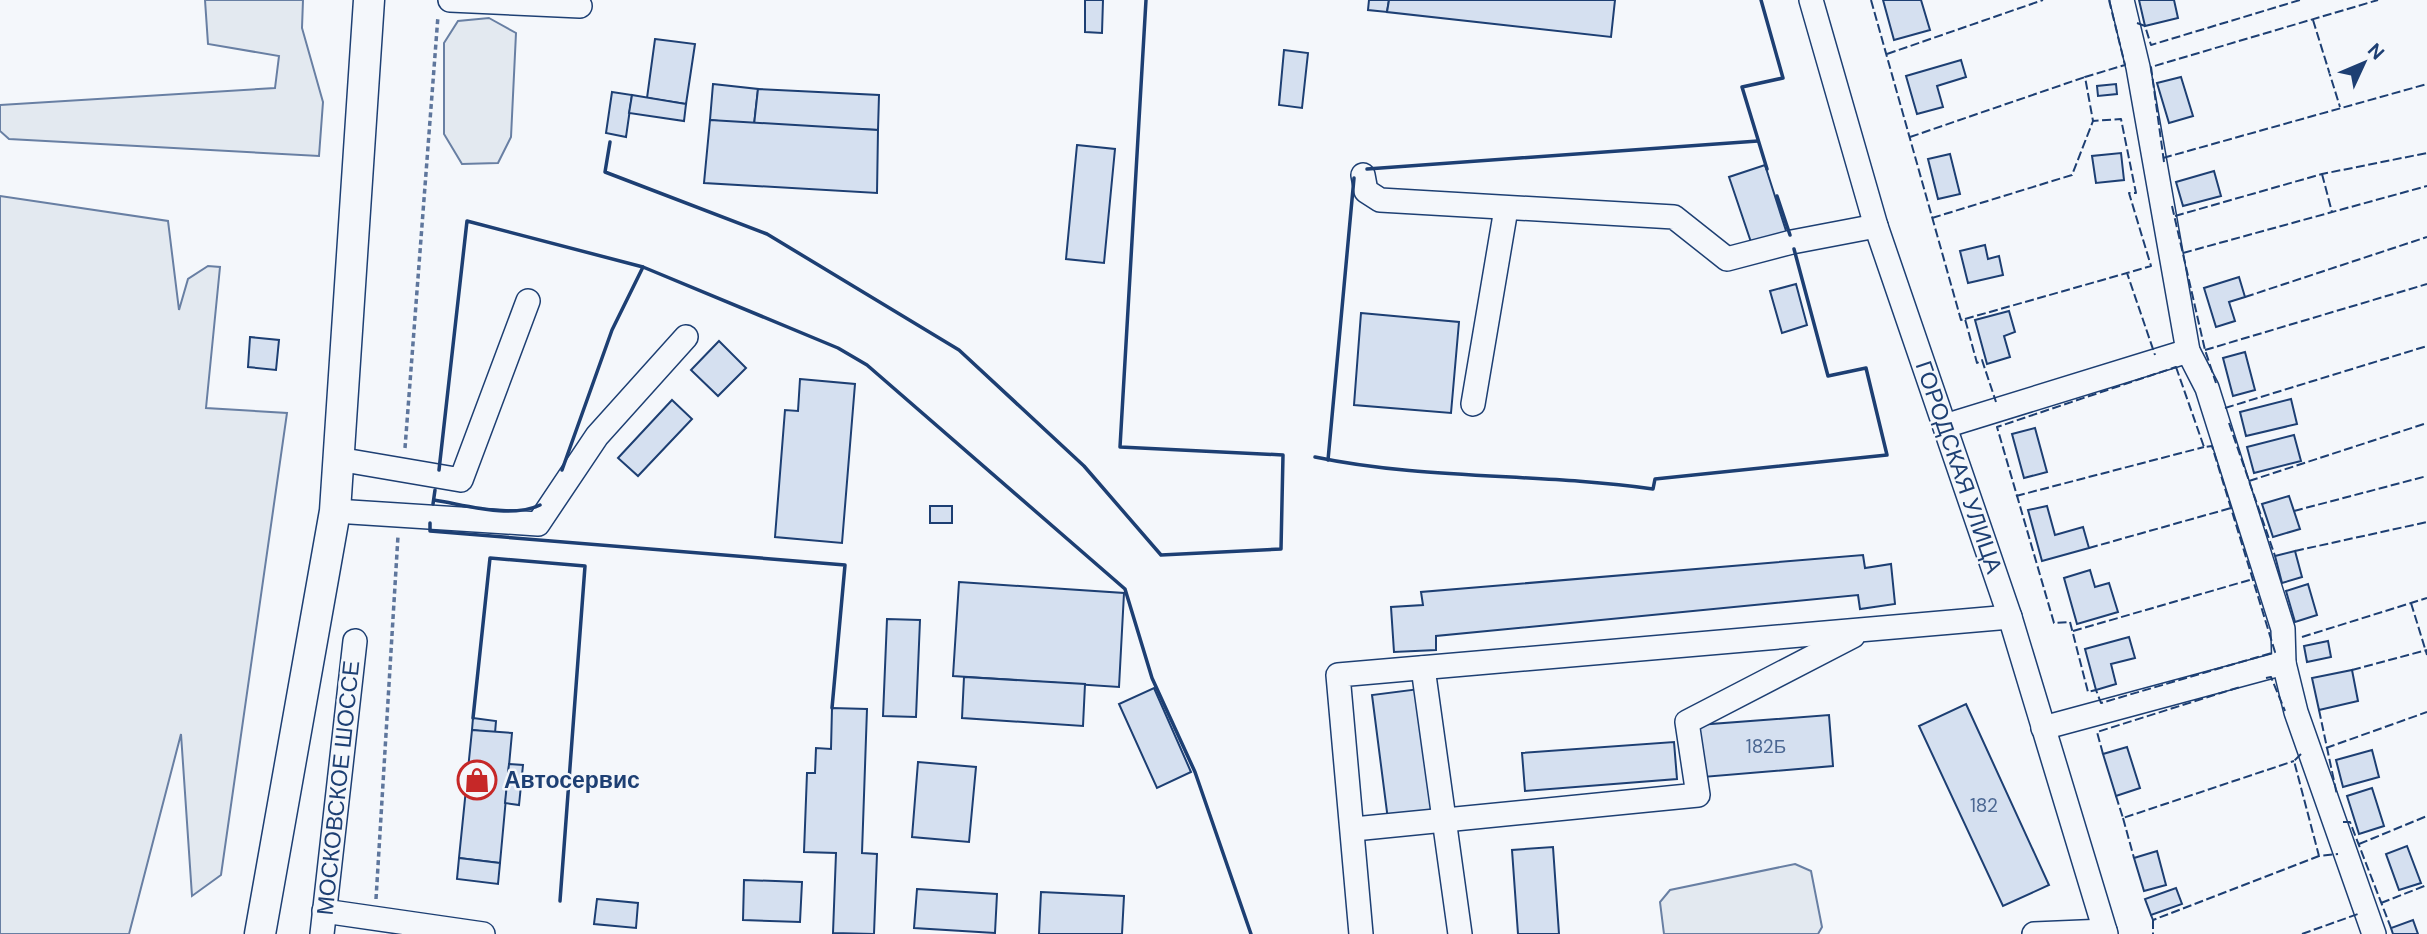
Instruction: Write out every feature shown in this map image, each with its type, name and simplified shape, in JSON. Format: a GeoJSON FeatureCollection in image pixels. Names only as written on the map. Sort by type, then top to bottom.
{"type":"FeatureCollection","features":[{"type":"Feature","properties":{"kind":"main road"},"geometry":{"type":"LineString","coordinates":[[260,934],[335,511],[369,0]]}},
{"type":"Feature","properties":{"kind":"street"},"geometry":{"type":"LineString","coordinates":[[450,0],[580,6]]}},
{"type":"Feature","properties":{"kind":"street","name":"ГОРОДСКАЯ УЛИЦА"},"geometry":{"type":"LineString","coordinates":[[1811,0],[1877,226],[2010,617],[2106,932]]}},
{"type":"Feature","properties":{"kind":"street"},"geometry":{"type":"LineString","coordinates":[[2122,0],[2138,67],[2188,351],[2207,388],[2283,629],[2284,663],[2296,712],[2374,934]]}},
{"type":"Feature","properties":{"kind":"street"},"geometry":{"type":"LineString","coordinates":[[1363,175],[1366,191],[1380,200],[1674,217],[1727,259],[1792,242],[1877,226]]}},
{"type":"Feature","properties":{"kind":"street"},"geometry":{"type":"LineString","coordinates":[[1473,404],[1506,209]]}},
{"type":"Feature","properties":{"kind":"street"},"geometry":{"type":"LineString","coordinates":[[338,459],[461,480],[528,301]]}},
{"type":"Feature","properties":{"kind":"street"},"geometry":{"type":"LineString","coordinates":[[335,511],[538,524],[597,436],[686,337]]}},
{"type":"Feature","properties":{"kind":"street"},"geometry":{"type":"LineString","coordinates":[[1945,426],[2188,351]]}},
{"type":"Feature","properties":{"kind":"street"},"geometry":{"type":"LineString","coordinates":[[1361,934],[1354,829],[1338,675],[2010,617]]}},
{"type":"Feature","properties":{"kind":"street"},"geometry":{"type":"LineString","coordinates":[[1354,829],[1698,795],[1687,722],[1863,630]]}},
{"type":"Feature","properties":{"kind":"street","name":"МОСКОВСКОЕ ШОССЕ"},"geometry":{"type":"LineString","coordinates":[[323,923],[355,641]]}},
{"type":"Feature","properties":{"kind":"street"},"geometry":{"type":"LineString","coordinates":[[2043,728],[2284,663]]}},
{"type":"Feature","properties":{"kind":"street"},"geometry":{"type":"LineString","coordinates":[[1423,668],[1460,934]]}},
{"type":"Feature","properties":{"kind":"street"},"geometry":{"type":"LineString","coordinates":[[323,923],[482,934]]}},
{"type":"Feature","properties":{"kind":"street"},"geometry":{"type":"LineString","coordinates":[[2034,934],[2106,932]]}},
{"type":"Feature","properties":{"kind":"shaded area"},"geometry":{"type":"Polygon","coordinates":[[[205,0],[303,0],[302,28],[323,102],[319,156],[9,139],[0,131],[0,105],[275,88],[279,56],[208,44],[205,0]]]}},
{"type":"Feature","properties":{"kind":"shaded area"},"geometry":{"type":"Polygon","coordinates":[[[489,18],[516,33],[511,137],[498,163],[462,164],[444,134],[444,43],[458,21],[489,18]]]}},
{"type":"Feature","properties":{"kind":"shaded area"},"geometry":{"type":"Polygon","coordinates":[[[0,196],[168,221],[179,310],[188,279],[208,266],[220,267],[206,408],[287,413],[221,875],[192,896],[181,734],[129,934],[0,934],[0,196]]]}},
{"type":"Feature","properties":{"kind":"shaded area"},"geometry":{"type":"Polygon","coordinates":[[[1795,864],[1811,871],[1822,927],[1818,934],[1664,934],[1660,902],[1670,890],[1795,864]]]}},
{"type":"Feature","properties":{"kind":"building"},"geometry":{"type":"Polygon","coordinates":[[[1085,0],[1103,0],[1102,33],[1085,32],[1085,0]]]}},
{"type":"Feature","properties":{"kind":"building"},"geometry":{"type":"Polygon","coordinates":[[[1369,0],[1389,0],[1387,12],[1368,10],[1369,0]]]}},
{"type":"Feature","properties":{"kind":"building"},"geometry":{"type":"Polygon","coordinates":[[[1389,0],[1615,0],[1611,37],[1387,12],[1389,0]]]}},
{"type":"Feature","properties":{"kind":"building"},"geometry":{"type":"Polygon","coordinates":[[[1883,0],[1921,0],[1930,30],[1894,40],[1883,0]]]}},
{"type":"Feature","properties":{"kind":"building"},"geometry":{"type":"Polygon","coordinates":[[[2139,0],[2174,0],[2178,18],[2145,26],[2139,0]]]}},
{"type":"Feature","properties":{"kind":"building"},"geometry":{"type":"Polygon","coordinates":[[[655,39],[695,44],[686,104],[647,98],[655,39]]]}},
{"type":"Feature","properties":{"kind":"building"},"geometry":{"type":"Polygon","coordinates":[[[1284,50],[1308,53],[1302,108],[1279,105],[1284,50]]]}},
{"type":"Feature","properties":{"kind":"building"},"geometry":{"type":"Polygon","coordinates":[[[1961,60],[1966,77],[1937,86],[1943,107],[1917,114],[1906,76],[1961,60]]]}},
{"type":"Feature","properties":{"kind":"building"},"geometry":{"type":"Polygon","coordinates":[[[2181,77],[2193,116],[2169,123],[2157,83],[2181,77]]]}},
{"type":"Feature","properties":{"kind":"building"},"geometry":{"type":"Polygon","coordinates":[[[713,84],[758,89],[754,125],[710,120],[713,84]]]}},
{"type":"Feature","properties":{"kind":"building"},"geometry":{"type":"Polygon","coordinates":[[[2116,84],[2117,94],[2098,96],[2097,86],[2116,84]]]}},
{"type":"Feature","properties":{"kind":"building"},"geometry":{"type":"Polygon","coordinates":[[[758,89],[879,95],[878,130],[754,125],[758,89]]]}},
{"type":"Feature","properties":{"kind":"building"},"geometry":{"type":"Polygon","coordinates":[[[612,92],[632,95],[626,137],[606,133],[612,92]]]}},
{"type":"Feature","properties":{"kind":"building"},"geometry":{"type":"Polygon","coordinates":[[[632,95],[686,104],[684,121],[629,113],[632,95]]]}},
{"type":"Feature","properties":{"kind":"building"},"geometry":{"type":"Polygon","coordinates":[[[710,120],[878,130],[877,193],[704,183],[710,120]]]}},
{"type":"Feature","properties":{"kind":"building"},"geometry":{"type":"Polygon","coordinates":[[[1077,145],[1115,149],[1104,263],[1066,259],[1077,145]]]}},
{"type":"Feature","properties":{"kind":"building"},"geometry":{"type":"Polygon","coordinates":[[[2121,153],[2124,180],[2096,183],[2092,156],[2121,153]]]}},
{"type":"Feature","properties":{"kind":"building"},"geometry":{"type":"Polygon","coordinates":[[[1950,154],[1960,194],[1938,199],[1928,159],[1950,154]]]}},
{"type":"Feature","properties":{"kind":"building"},"geometry":{"type":"Polygon","coordinates":[[[1765,165],[1788,237],[1753,248],[1729,177],[1765,165]]]}},
{"type":"Feature","properties":{"kind":"building"},"geometry":{"type":"Polygon","coordinates":[[[2214,171],[2221,196],[2183,206],[2176,182],[2214,171]]]}},
{"type":"Feature","properties":{"kind":"building"},"geometry":{"type":"Polygon","coordinates":[[[1985,245],[1988,259],[1999,256],[2003,275],[1968,283],[1960,251],[1985,245]]]}},
{"type":"Feature","properties":{"kind":"building"},"geometry":{"type":"Polygon","coordinates":[[[2239,277],[2245,297],[2229,302],[2235,321],[2216,327],[2204,288],[2239,277]]]}},
{"type":"Feature","properties":{"kind":"building"},"geometry":{"type":"Polygon","coordinates":[[[1796,284],[1807,325],[1782,333],[1770,291],[1796,284]]]}},
{"type":"Feature","properties":{"kind":"building"},"geometry":{"type":"Polygon","coordinates":[[[2009,311],[2015,332],[2004,336],[2010,357],[1987,364],[1975,320],[2009,311]]]}},
{"type":"Feature","properties":{"kind":"building"},"geometry":{"type":"Polygon","coordinates":[[[1361,313],[1459,322],[1451,413],[1354,405],[1361,313]]]}},
{"type":"Feature","properties":{"kind":"building"},"geometry":{"type":"Polygon","coordinates":[[[250,337],[279,340],[276,370],[248,367],[250,337]]]}},
{"type":"Feature","properties":{"kind":"building"},"geometry":{"type":"Polygon","coordinates":[[[719,341],[746,368],[718,396],[691,370],[719,341]]]}},
{"type":"Feature","properties":{"kind":"building"},"geometry":{"type":"Polygon","coordinates":[[[2245,352],[2255,390],[2233,396],[2223,358],[2245,352]]]}},
{"type":"Feature","properties":{"kind":"building"},"geometry":{"type":"Polygon","coordinates":[[[800,379],[855,384],[842,543],[775,537],[785,410],[798,411],[800,379]]]}},
{"type":"Feature","properties":{"kind":"building"},"geometry":{"type":"Polygon","coordinates":[[[2291,399],[2297,424],[2246,436],[2240,412],[2291,399]]]}},
{"type":"Feature","properties":{"kind":"building"},"geometry":{"type":"Polygon","coordinates":[[[672,400],[692,419],[638,476],[618,458],[672,400]]]}},
{"type":"Feature","properties":{"kind":"building"},"geometry":{"type":"Polygon","coordinates":[[[2035,428],[2047,472],[2024,478],[2012,434],[2035,428]]]}},
{"type":"Feature","properties":{"kind":"building"},"geometry":{"type":"Polygon","coordinates":[[[2294,435],[2301,461],[2254,473],[2247,447],[2294,435]]]}},
{"type":"Feature","properties":{"kind":"building"},"geometry":{"type":"Polygon","coordinates":[[[2289,496],[2300,529],[2273,537],[2262,504],[2289,496]]]}},
{"type":"Feature","properties":{"kind":"building"},"geometry":{"type":"Polygon","coordinates":[[[930,506],[952,506],[952,523],[930,523],[930,506]]]}},
{"type":"Feature","properties":{"kind":"building"},"geometry":{"type":"Polygon","coordinates":[[[2047,506],[2055,535],[2083,527],[2089,548],[2042,561],[2028,510],[2047,506]]]}},
{"type":"Feature","properties":{"kind":"building"},"geometry":{"type":"Polygon","coordinates":[[[2295,551],[2302,577],[2282,583],[2275,556],[2295,551]]]}},
{"type":"Feature","properties":{"kind":"building"},"geometry":{"type":"Polygon","coordinates":[[[1863,555],[1865,568],[1891,564],[1895,604],[1860,609],[1858,595],[1436,636],[1436,650],[1394,652],[1391,607],[1423,605],[1421,592],[1863,555]]]}},
{"type":"Feature","properties":{"kind":"building"},"geometry":{"type":"Polygon","coordinates":[[[2090,570],[2095,587],[2109,583],[2118,612],[2077,624],[2064,578],[2090,570]]]}},
{"type":"Feature","properties":{"kind":"building"},"geometry":{"type":"Polygon","coordinates":[[[959,582],[1124,593],[1119,687],[953,676],[959,582]]]}},
{"type":"Feature","properties":{"kind":"building"},"geometry":{"type":"Polygon","coordinates":[[[2308,584],[2317,615],[2295,622],[2286,591],[2308,584]]]}},
{"type":"Feature","properties":{"kind":"building"},"geometry":{"type":"Polygon","coordinates":[[[887,619],[920,620],[916,717],[883,716],[887,619]]]}},
{"type":"Feature","properties":{"kind":"building"},"geometry":{"type":"Polygon","coordinates":[[[2129,637],[2135,658],[2111,664],[2116,684],[2096,690],[2085,649],[2129,637]]]}},
{"type":"Feature","properties":{"kind":"building"},"geometry":{"type":"Polygon","coordinates":[[[2328,641],[2331,657],[2307,662],[2304,646],[2328,641]]]}},
{"type":"Feature","properties":{"kind":"building"},"geometry":{"type":"Polygon","coordinates":[[[2352,670],[2358,701],[2319,710],[2312,678],[2352,670]]]}},
{"type":"Feature","properties":{"kind":"building"},"geometry":{"type":"Polygon","coordinates":[[[964,677],[1085,684],[1083,726],[962,718],[964,677]]]}},
{"type":"Feature","properties":{"kind":"building"},"geometry":{"type":"Polygon","coordinates":[[[1154,688],[1191,772],[1157,788],[1119,704],[1154,688]]]}},
{"type":"Feature","properties":{"kind":"building"},"geometry":{"type":"Polygon","coordinates":[[[1419,689],[1435,814],[1388,820],[1372,695],[1419,689]]]}},
{"type":"Feature","properties":{"kind":"building"},"geometry":{"type":"Polygon","coordinates":[[[1966,704],[2049,885],[2003,906],[1919,726],[1966,704]]]}},
{"type":"Feature","properties":{"kind":"building"},"geometry":{"type":"Polygon","coordinates":[[[832,708],[867,709],[862,853],[877,854],[874,934],[833,933],[836,853],[804,852],[807,773],[815,773],[816,748],[831,749],[832,708]]]}},
{"type":"Feature","properties":{"kind":"building"},"geometry":{"type":"Polygon","coordinates":[[[1829,715],[1833,766],[1703,777],[1698,725],[1829,715]]]}},
{"type":"Feature","properties":{"kind":"building"},"geometry":{"type":"Polygon","coordinates":[[[473,718],[496,721],[495,733],[472,730],[473,718]]]}},
{"type":"Feature","properties":{"kind":"building"},"geometry":{"type":"Polygon","coordinates":[[[472,730],[512,733],[500,863],[459,858],[472,730]]]}},
{"type":"Feature","properties":{"kind":"building"},"geometry":{"type":"Polygon","coordinates":[[[1674,742],[1677,779],[1525,791],[1522,753],[1674,742]]]}},
{"type":"Feature","properties":{"kind":"building"},"geometry":{"type":"Polygon","coordinates":[[[2127,747],[2140,788],[2116,796],[2103,754],[2127,747]]]}},
{"type":"Feature","properties":{"kind":"building"},"geometry":{"type":"Polygon","coordinates":[[[2372,750],[2379,777],[2343,787],[2336,760],[2372,750]]]}},
{"type":"Feature","properties":{"kind":"building"},"geometry":{"type":"Polygon","coordinates":[[[918,762],[976,767],[969,842],[912,837],[918,762]]]}},
{"type":"Feature","properties":{"kind":"building"},"geometry":{"type":"Polygon","coordinates":[[[509,764],[523,765],[519,805],[505,803],[509,764]]]}},
{"type":"Feature","properties":{"kind":"building"},"geometry":{"type":"Polygon","coordinates":[[[2372,788],[2384,826],[2359,834],[2347,796],[2372,788]]]}},
{"type":"Feature","properties":{"kind":"building"},"geometry":{"type":"Polygon","coordinates":[[[2407,846],[2421,883],[2399,890],[2386,854],[2407,846]]]}},
{"type":"Feature","properties":{"kind":"building"},"geometry":{"type":"Polygon","coordinates":[[[1553,847],[1559,934],[1518,934],[1512,850],[1553,847]]]}},
{"type":"Feature","properties":{"kind":"building"},"geometry":{"type":"Polygon","coordinates":[[[2157,851],[2166,885],[2144,891],[2134,858],[2157,851]]]}},
{"type":"Feature","properties":{"kind":"building"},"geometry":{"type":"Polygon","coordinates":[[[459,858],[500,863],[498,884],[457,879],[459,858]]]}},
{"type":"Feature","properties":{"kind":"building"},"geometry":{"type":"Polygon","coordinates":[[[744,880],[802,882],[800,922],[743,920],[744,880]]]}},
{"type":"Feature","properties":{"kind":"building"},"geometry":{"type":"Polygon","coordinates":[[[2176,888],[2182,904],[2151,915],[2145,899],[2176,888]]]}},
{"type":"Feature","properties":{"kind":"building"},"geometry":{"type":"Polygon","coordinates":[[[917,889],[997,894],[995,933],[914,928],[917,889]]]}},
{"type":"Feature","properties":{"kind":"building"},"geometry":{"type":"Polygon","coordinates":[[[1041,892],[1124,896],[1122,934],[1039,934],[1041,892]]]}},
{"type":"Feature","properties":{"kind":"building"},"geometry":{"type":"Polygon","coordinates":[[[597,899],[638,903],[636,928],[594,924],[597,899]]]}},
{"type":"Feature","properties":{"kind":"building"},"geometry":{"type":"Polygon","coordinates":[[[2413,920],[2418,934],[2393,934],[2391,928],[2413,920]]]}},
{"type":"Feature","properties":{"kind":"fence"},"geometry":{"type":"LineString","coordinates":[[1871,0],[1961,320],[1965,319],[1977,363],[1982,360],[1996,402]]}},
{"type":"Feature","properties":{"kind":"fence"},"geometry":{"type":"LineString","coordinates":[[1887,54],[2043,0]]}},
{"type":"Feature","properties":{"kind":"fence"},"geometry":{"type":"LineString","coordinates":[[2109,0],[2125,65],[2085,77],[2093,121],[2121,119],[2136,193],[2129,193],[2151,266],[2127,273],[2155,355]]}},
{"type":"Feature","properties":{"kind":"fence"},"geometry":{"type":"LineString","coordinates":[[2137,23],[2145,26],[2151,45],[2300,0]]}},
{"type":"Feature","properties":{"kind":"fence"},"geometry":{"type":"LineString","coordinates":[[2164,162],[2151,67],[2378,0]]}},
{"type":"Feature","properties":{"kind":"fence"},"geometry":{"type":"LineString","coordinates":[[2313,20],[2340,107]]}},
{"type":"Feature","properties":{"kind":"fence"},"geometry":{"type":"LineString","coordinates":[[1910,137],[2085,77]]}},
{"type":"Feature","properties":{"kind":"fence"},"geometry":{"type":"LineString","coordinates":[[2163,158],[2427,84]]}},
{"type":"Feature","properties":{"kind":"fence"},"geometry":{"type":"LineString","coordinates":[[1932,218],[2072,175],[2093,121]]}},
{"type":"Feature","properties":{"kind":"fence"},"geometry":{"type":"LineString","coordinates":[[2175,216],[2322,174],[2427,153]]}},
{"type":"Feature","properties":{"kind":"fence"},"geometry":{"type":"LineString","coordinates":[[2322,174],[2332,212]]}},
{"type":"Feature","properties":{"kind":"fence"},"geometry":{"type":"LineString","coordinates":[[2183,253],[2427,186]]}},
{"type":"Feature","properties":{"kind":"fence"},"geometry":{"type":"LineString","coordinates":[[2172,206],[2205,350],[2216,383]]}},
{"type":"Feature","properties":{"kind":"fence"},"geometry":{"type":"LineString","coordinates":[[2245,297],[2427,237]]}},
{"type":"Feature","properties":{"kind":"fence"},"geometry":{"type":"LineString","coordinates":[[1965,319],[2127,273]]}},
{"type":"Feature","properties":{"kind":"fence"},"geometry":{"type":"LineString","coordinates":[[2205,350],[2427,284]]}},
{"type":"Feature","properties":{"kind":"fence"},"geometry":{"type":"LineString","coordinates":[[2225,408],[2427,346]]}},
{"type":"Feature","properties":{"kind":"fence"},"geometry":{"type":"LineString","coordinates":[[2176,367],[2204,447],[2212,446],[2275,652],[2101,703],[2096,690],[2088,692],[2070,622],[2054,623],[1997,427],[2176,367]]}},
{"type":"Feature","properties":{"kind":"fence"},"geometry":{"type":"LineString","coordinates":[[2229,423],[2275,556]]}},
{"type":"Feature","properties":{"kind":"fence"},"geometry":{"type":"LineString","coordinates":[[2249,481],[2427,423]]}},
{"type":"Feature","properties":{"kind":"fence"},"geometry":{"type":"LineString","coordinates":[[2016,496],[2204,447]]}},
{"type":"Feature","properties":{"kind":"fence"},"geometry":{"type":"LineString","coordinates":[[2294,511],[2427,476]]}},
{"type":"Feature","properties":{"kind":"fence"},"geometry":{"type":"LineString","coordinates":[[2089,548],[2231,508]]}},
{"type":"Feature","properties":{"kind":"fence"},"geometry":{"type":"LineString","coordinates":[[2295,551],[2427,522]]}},
{"type":"Feature","properties":{"kind":"fence"},"geometry":{"type":"LineString","coordinates":[[2073,631],[2253,579]]}},
{"type":"Feature","properties":{"kind":"fence"},"geometry":{"type":"LineString","coordinates":[[2302,637],[2427,598]]}},
{"type":"Feature","properties":{"kind":"fence"},"geometry":{"type":"LineString","coordinates":[[2411,603],[2427,655]]}},
{"type":"Feature","properties":{"kind":"fence"},"geometry":{"type":"LineString","coordinates":[[2352,670],[2427,650]]}},
{"type":"Feature","properties":{"kind":"fence"},"geometry":{"type":"LineString","coordinates":[[2266,678],[2271,677],[2285,711]]}},
{"type":"Feature","properties":{"kind":"fence"},"geometry":{"type":"LineString","coordinates":[[2103,754],[2097,732],[2240,687]]}},
{"type":"Feature","properties":{"kind":"fence"},"geometry":{"type":"LineString","coordinates":[[2319,710],[2337,795]]}},
{"type":"Feature","properties":{"kind":"fence"},"geometry":{"type":"LineString","coordinates":[[2326,748],[2427,712]]}},
{"type":"Feature","properties":{"kind":"fence"},"geometry":{"type":"LineString","coordinates":[[2301,754],[2294,761],[2319,856],[2338,854]]}},
{"type":"Feature","properties":{"kind":"fence"},"geometry":{"type":"LineString","coordinates":[[2116,796],[2123,818],[2294,761]]}},
{"type":"Feature","properties":{"kind":"fence"},"geometry":{"type":"LineString","coordinates":[[2359,844],[2427,816]]}},
{"type":"Feature","properties":{"kind":"fence"},"geometry":{"type":"LineString","coordinates":[[2123,818],[2134,858]]}},
{"type":"Feature","properties":{"kind":"fence"},"geometry":{"type":"LineString","coordinates":[[2343,822],[2350,822],[2391,928]]}},
{"type":"Feature","properties":{"kind":"fence"},"geometry":{"type":"LineString","coordinates":[[2151,915],[2153,920],[2319,856]]}},
{"type":"Feature","properties":{"kind":"fence"},"geometry":{"type":"LineString","coordinates":[[2381,903],[2427,885]]}},
{"type":"Feature","properties":{"kind":"fence"},"geometry":{"type":"LineString","coordinates":[[2302,934],[2358,914]]}},
{"type":"Feature","properties":{"kind":"fence"},"geometry":{"type":"LineString","coordinates":[[2153,920],[2153,934]]}},
{"type":"Feature","properties":{"kind":"wall"},"geometry":{"type":"LineString","coordinates":[[610,142],[605,172],[767,234],[959,350],[1084,466],[1161,555],[1281,549],[1283,455],[1120,447],[1146,0]]}},
{"type":"Feature","properties":{"kind":"wall"},"geometry":{"type":"LineString","coordinates":[[1761,0],[1783,78],[1742,87],[1767,169]]}},
{"type":"Feature","properties":{"kind":"wall"},"geometry":{"type":"LineString","coordinates":[[1367,169],[1758,141]]}},
{"type":"Feature","properties":{"kind":"wall"},"geometry":{"type":"LineString","coordinates":[[1328,460],[1354,178]]}},
{"type":"Feature","properties":{"kind":"wall"},"geometry":{"type":"LineString","coordinates":[[1777,196],[1790,235]]}},
{"type":"Feature","properties":{"kind":"wall"},"geometry":{"type":"LineString","coordinates":[[439,470],[467,221],[643,267],[838,348],[867,365],[1125,589],[1152,678],[1195,772],[1251,934]]}},
{"type":"Feature","properties":{"kind":"wall"},"geometry":{"type":"LineString","coordinates":[[1315,457],[1398,469],[1569,480],[1653,489],[1655,479],[1887,455],[1866,368],[1828,376],[1794,249]]}},
{"type":"Feature","properties":{"kind":"wall"},"geometry":{"type":"LineString","coordinates":[[562,470],[612,330],[643,267]]}},
{"type":"Feature","properties":{"kind":"wall"},"geometry":{"type":"LineString","coordinates":[[433,504],[435,490]]}},
{"type":"Feature","properties":{"kind":"wall"},"geometry":{"type":"LineString","coordinates":[[434,500],[502,511],[540,505]]}},
{"type":"Feature","properties":{"kind":"wall"},"geometry":{"type":"LineString","coordinates":[[430,523],[430,531],[845,565],[832,708]]}},
{"type":"Feature","properties":{"kind":"wall"},"geometry":{"type":"LineString","coordinates":[[473,718],[490,558],[585,566],[560,901]]}},
{"type":"Feature","properties":{"kind":"place","name":"Автосервис"},"geometry":{"type":"Point","coordinates":[477,780]}}]}
